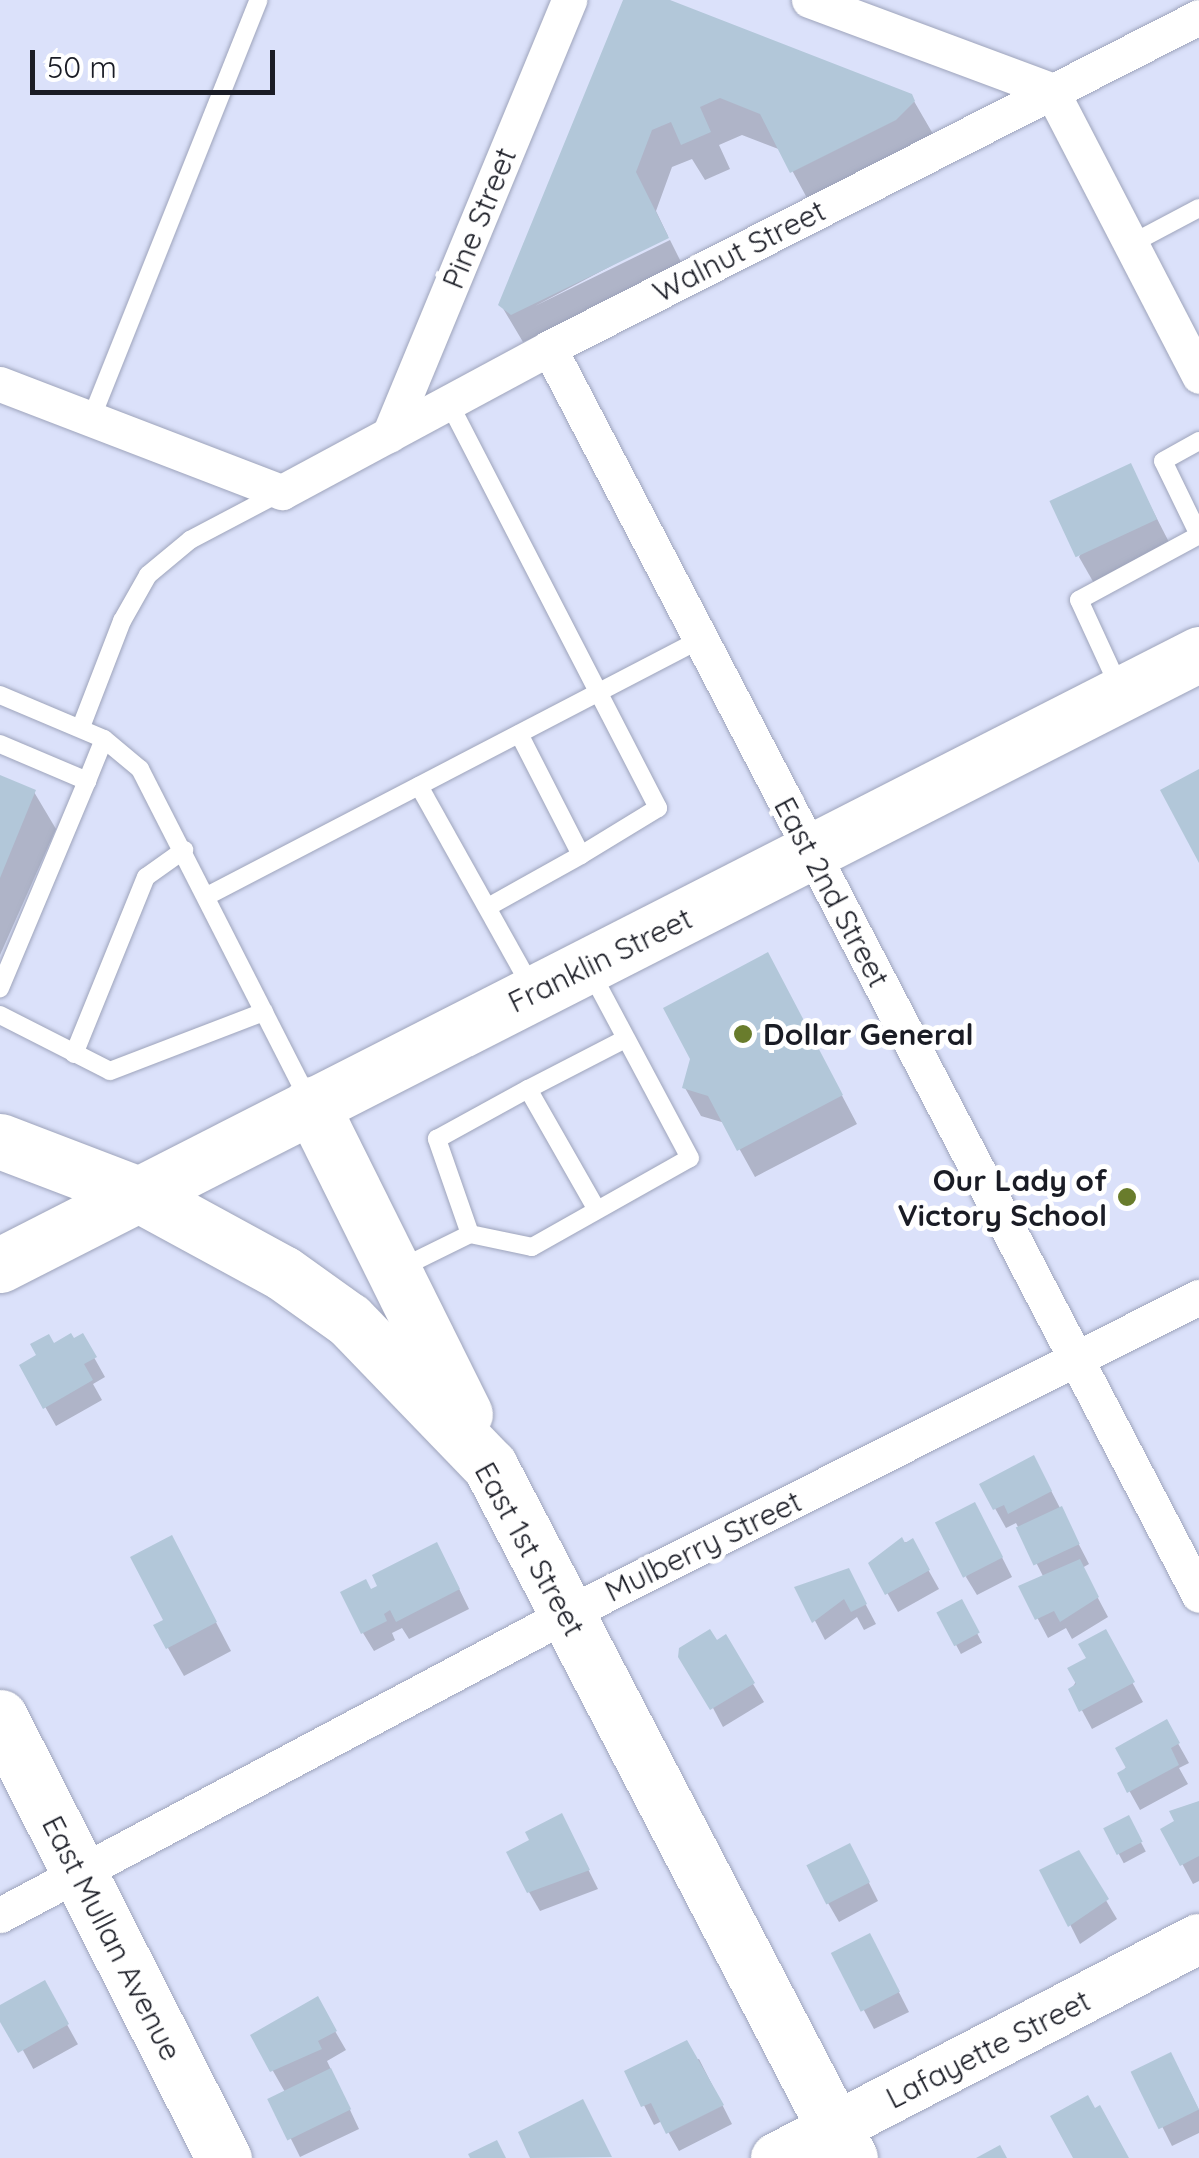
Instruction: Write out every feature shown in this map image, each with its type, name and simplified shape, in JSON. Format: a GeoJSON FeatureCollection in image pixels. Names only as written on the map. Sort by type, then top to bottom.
{"type":"FeatureCollection","features":[{"type":"Feature","properties":{"kind":"main road","name":"Franklin Street"},"geometry":{"type":"LineString","coordinates":[[0,1265],[1199,654]]}},
{"type":"Feature","properties":{"kind":"main road"},"geometry":{"type":"LineString","coordinates":[[311,1104],[490,1466]]}},
{"type":"Feature","properties":{"kind":"main road","name":"East 1st Street"},"geometry":{"type":"LineString","coordinates":[[0,1141],[136,1193],[283,1273],[349,1320],[490,1466],[842,2143]]}},
{"type":"Feature","properties":{"kind":"main road","name":"East Mullan Avenue"},"geometry":{"type":"LineString","coordinates":[[0,1717],[224,2158]]}},
{"type":"Feature","properties":{"kind":"street","name":"Pine Street"},"geometry":{"type":"LineString","coordinates":[[390,435],[569,0]]}},
{"type":"Feature","properties":{"kind":"street"},"geometry":{"type":"LineString","coordinates":[[809,0],[1051,90],[1199,376]]}},
{"type":"Feature","properties":{"kind":"street","name":"Walnut Street"},"geometry":{"type":"LineString","coordinates":[[282,492],[549,348],[1199,17]]}},
{"type":"Feature","properties":{"kind":"street","name":"East 2nd Street"},"geometry":{"type":"LineString","coordinates":[[549,348],[1199,1595]]}},
{"type":"Feature","properties":{"kind":"street"},"geometry":{"type":"LineString","coordinates":[[0,384],[282,492]]}},
{"type":"Feature","properties":{"kind":"street","name":"Mulberry Street"},"geometry":{"type":"LineString","coordinates":[[0,1915],[567,1614],[1199,1296]]}},
{"type":"Feature","properties":{"kind":"street","name":"Lafayette Street"},"geometry":{"type":"LineString","coordinates":[[776,2158],[842,2143],[1199,1939]]}},
{"type":"Feature","properties":{"kind":"lane"},"geometry":{"type":"LineString","coordinates":[[91,419],[259,0]]}},
{"type":"Feature","properties":{"kind":"lane"},"geometry":{"type":"LineString","coordinates":[[1131,244],[1199,208]]}},
{"type":"Feature","properties":{"kind":"lane"},"geometry":{"type":"LineString","coordinates":[[448,403],[658,808],[488,908]]}},
{"type":"Feature","properties":{"kind":"lane"},"geometry":{"type":"LineString","coordinates":[[1122,694],[1079,600],[1199,535],[1162,461],[1199,441]]}},
{"type":"Feature","properties":{"kind":"lane"},"geometry":{"type":"LineString","coordinates":[[81,727],[122,621],[148,576],[190,540],[282,492]]}},
{"type":"Feature","properties":{"kind":"lane"},"geometry":{"type":"LineString","coordinates":[[207,896],[701,640]]}},
{"type":"Feature","properties":{"kind":"lane"},"geometry":{"type":"LineString","coordinates":[[0,694],[104,739],[140,769],[311,1104]]}},
{"type":"Feature","properties":{"kind":"lane"},"geometry":{"type":"LineString","coordinates":[[519,734],[581,855]]}},
{"type":"Feature","properties":{"kind":"lane"},"geometry":{"type":"LineString","coordinates":[[0,988],[104,739]]}},
{"type":"Feature","properties":{"kind":"lane"},"geometry":{"type":"LineString","coordinates":[[0,744],[87,781]]}},
{"type":"Feature","properties":{"kind":"lane"},"geometry":{"type":"LineString","coordinates":[[419,786],[535,992]]}},
{"type":"Feature","properties":{"kind":"lane"},"geometry":{"type":"LineString","coordinates":[[74,1054],[146,877],[184,850]]}},
{"type":"Feature","properties":{"kind":"lane"},"geometry":{"type":"LineString","coordinates":[[396,1270],[470,1234],[532,1247],[690,1158],[588,966]]}},
{"type":"Feature","properties":{"kind":"lane"},"geometry":{"type":"LineString","coordinates":[[0,1016],[110,1070],[264,1012]]}},
{"type":"Feature","properties":{"kind":"lane"},"geometry":{"type":"LineString","coordinates":[[470,1234],[437,1139],[625,1039]]}},
{"type":"Feature","properties":{"kind":"lane"},"geometry":{"type":"LineString","coordinates":[[528,1089],[597,1210]]}},
{"type":"Feature","properties":{"kind":"building"},"geometry":{"type":"Polygon","coordinates":[[[623,0],[670,0],[912,94],[915,101],[896,120],[790,173],[760,114],[720,98],[700,107],[711,132],[681,145],[671,122],[652,130],[636,172],[669,238],[511,315],[498,305],[623,0]]]}},
{"type":"Feature","properties":{"kind":"building"},"geometry":{"type":"Polygon","coordinates":[[[1131,463],[1157,519],[1076,557],[1049,501],[1131,463]]]}},
{"type":"Feature","properties":{"kind":"building"},"geometry":{"type":"Polygon","coordinates":[[[1199,769],[1199,863],[1160,790],[1199,769]]]}},
{"type":"Feature","properties":{"kind":"building"},"geometry":{"type":"Polygon","coordinates":[[[0,775],[36,790],[0,878],[0,775]]]}},
{"type":"Feature","properties":{"kind":"building","name":"Dollar General"},"geometry":{"type":"Polygon","coordinates":[[[768,952],[843,1095],[737,1151],[708,1096],[682,1088],[690,1059],[663,1008],[768,952]]]}},
{"type":"Feature","properties":{"kind":"building"},"geometry":{"type":"Polygon","coordinates":[[[71,1333],[74,1338],[83,1333],[97,1357],[84,1364],[93,1380],[43,1409],[19,1365],[36,1355],[30,1344],[49,1334],[54,1343],[71,1333]]]}},
{"type":"Feature","properties":{"kind":"building"},"geometry":{"type":"Polygon","coordinates":[[[1034,1455],[1052,1491],[1008,1514],[1004,1505],[993,1510],[979,1484],[1034,1455]]]}},
{"type":"Feature","properties":{"kind":"building"},"geometry":{"type":"Polygon","coordinates":[[[975,1502],[1003,1557],[963,1578],[935,1522],[975,1502]]]}},
{"type":"Feature","properties":{"kind":"building"},"geometry":{"type":"Polygon","coordinates":[[[1062,1506],[1080,1544],[1034,1566],[1016,1528],[1062,1506]]]}},
{"type":"Feature","properties":{"kind":"building"},"geometry":{"type":"Polygon","coordinates":[[[172,1535],[217,1622],[166,1649],[153,1625],[163,1620],[130,1557],[172,1535]]]}},
{"type":"Feature","properties":{"kind":"building"},"geometry":{"type":"Polygon","coordinates":[[[902,1537],[905,1543],[913,1538],[930,1570],[885,1595],[868,1563],[902,1537]]]}},
{"type":"Feature","properties":{"kind":"building"},"geometry":{"type":"Polygon","coordinates":[[[437,1542],[460,1589],[396,1622],[390,1610],[384,1614],[387,1621],[361,1634],[340,1592],[366,1579],[371,1589],[377,1586],[372,1575],[437,1542]]]}},
{"type":"Feature","properties":{"kind":"building"},"geometry":{"type":"Polygon","coordinates":[[[1080,1559],[1099,1597],[1060,1622],[1054,1611],[1035,1620],[1018,1586],[1080,1559]]]}},
{"type":"Feature","properties":{"kind":"building"},"geometry":{"type":"Polygon","coordinates":[[[849,1568],[867,1604],[851,1612],[844,1599],[812,1623],[794,1587],[849,1568]]]}},
{"type":"Feature","properties":{"kind":"building"},"geometry":{"type":"Polygon","coordinates":[[[962,1599],[980,1633],[954,1646],[936,1613],[962,1599]]]}},
{"type":"Feature","properties":{"kind":"building"},"geometry":{"type":"Polygon","coordinates":[[[710,1629],[717,1640],[726,1634],[755,1683],[710,1710],[678,1657],[679,1648],[710,1629]]]}},
{"type":"Feature","properties":{"kind":"building"},"geometry":{"type":"Polygon","coordinates":[[[1106,1629],[1135,1682],[1079,1712],[1068,1689],[1076,1684],[1067,1668],[1086,1658],[1078,1644],[1106,1629]]]}},
{"type":"Feature","properties":{"kind":"building"},"geometry":{"type":"Polygon","coordinates":[[[1167,1719],[1180,1743],[1171,1748],[1179,1765],[1127,1793],[1117,1773],[1126,1768],[1115,1748],[1167,1719]]]}},
{"type":"Feature","properties":{"kind":"building"},"geometry":{"type":"Polygon","coordinates":[[[1199,1801],[1199,1856],[1180,1866],[1160,1829],[1174,1821],[1169,1811],[1199,1801]]]}},
{"type":"Feature","properties":{"kind":"building"},"geometry":{"type":"Polygon","coordinates":[[[562,1813],[590,1870],[527,1893],[506,1852],[529,1840],[525,1832],[562,1813]]]}},
{"type":"Feature","properties":{"kind":"building"},"geometry":{"type":"Polygon","coordinates":[[[1129,1815],[1143,1842],[1117,1855],[1103,1828],[1129,1815]]]}},
{"type":"Feature","properties":{"kind":"building"},"geometry":{"type":"Polygon","coordinates":[[[850,1843],[870,1882],[826,1904],[806,1865],[850,1843]]]}},
{"type":"Feature","properties":{"kind":"building"},"geometry":{"type":"Polygon","coordinates":[[[1079,1850],[1109,1899],[1068,1927],[1039,1870],[1079,1850]]]}},
{"type":"Feature","properties":{"kind":"building"},"geometry":{"type":"Polygon","coordinates":[[[870,1933],[900,1992],[861,2012],[831,1953],[870,1933]]]}},
{"type":"Feature","properties":{"kind":"building"},"geometry":{"type":"Polygon","coordinates":[[[45,1980],[69,2024],[18,2053],[0,2022],[0,2005],[45,1980]]]}},
{"type":"Feature","properties":{"kind":"building"},"geometry":{"type":"Polygon","coordinates":[[[318,1996],[337,2031],[318,2041],[322,2049],[270,2072],[250,2035],[318,1996]]]}},
{"type":"Feature","properties":{"kind":"building"},"geometry":{"type":"Polygon","coordinates":[[[687,2040],[724,2105],[666,2134],[651,2103],[641,2107],[624,2071],[687,2040]]]}},
{"type":"Feature","properties":{"kind":"building"},"geometry":{"type":"Polygon","coordinates":[[[1171,2052],[1199,2110],[1159,2129],[1131,2072],[1171,2052]]]}},
{"type":"Feature","properties":{"kind":"building"},"geometry":{"type":"Polygon","coordinates":[[[331,2068],[351,2109],[287,2140],[267,2099],[331,2068]]]}},
{"type":"Feature","properties":{"kind":"building"},"geometry":{"type":"Polygon","coordinates":[[[1088,2095],[1095,2108],[1100,2105],[1129,2158],[1073,2158],[1050,2116],[1088,2095]]]}},
{"type":"Feature","properties":{"kind":"building"},"geometry":{"type":"Polygon","coordinates":[[[583,2099],[612,2157],[530,2158],[518,2132],[583,2099]]]}},
{"type":"Feature","properties":{"kind":"building"},"geometry":{"type":"Polygon","coordinates":[[[497,2140],[506,2158],[470,2158],[468,2154],[497,2140]]]}},
{"type":"Feature","properties":{"kind":"building"},"geometry":{"type":"Polygon","coordinates":[[[1000,2145],[1007,2158],[976,2158],[1000,2145]]]}},
{"type":"Feature","properties":{"kind":"place","name":"Dollar General"},"geometry":{"type":"Point","coordinates":[743,1034]}},
{"type":"Feature","properties":{"kind":"place","name":"Our Lady of Victory School"},"geometry":{"type":"Point","coordinates":[1127,1197]}}]}
